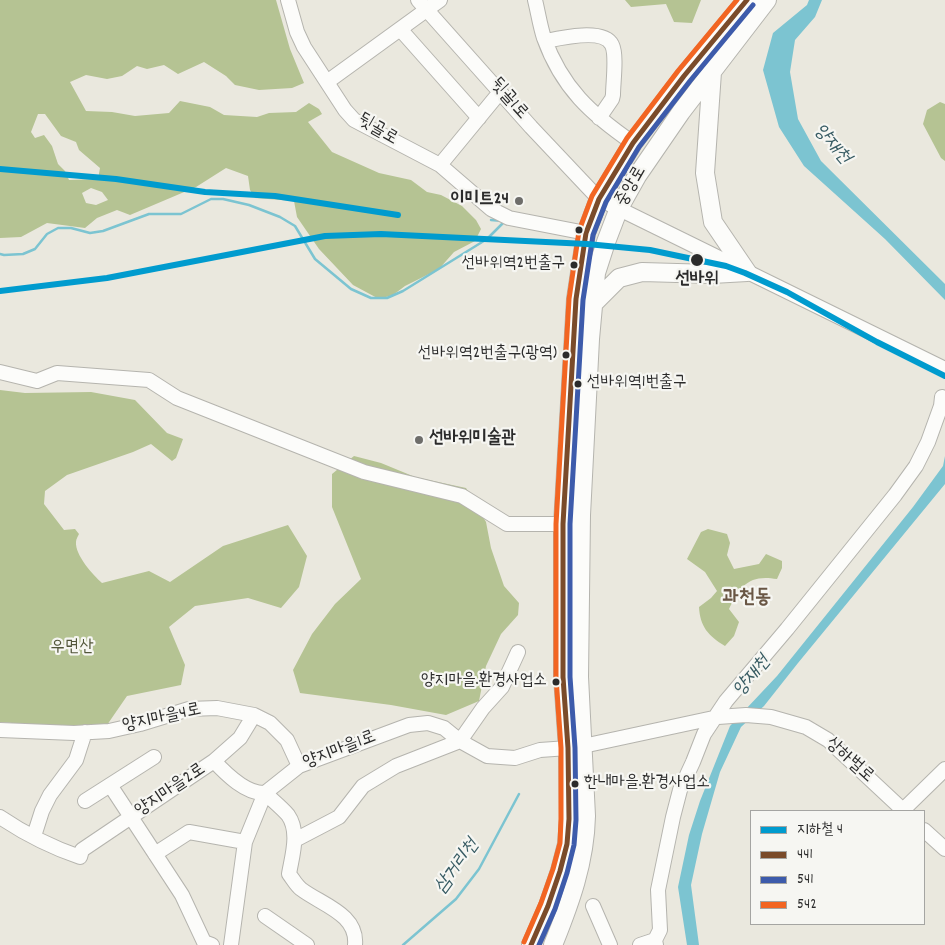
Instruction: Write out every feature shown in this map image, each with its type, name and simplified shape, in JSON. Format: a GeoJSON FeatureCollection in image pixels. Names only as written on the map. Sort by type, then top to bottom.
{"type":"FeatureCollection","features":[{"type":"Feature","properties":{"kind":"main road","name":"중앙로"},"geometry":{"type":"LineString","coordinates":[[553,945],[570,903],[586,838],[586,816],[563,676],[562,524],[576,299],[586,233],[599,199],[633,143],[684,76],[748,0]]}},
{"type":"Feature","properties":{"kind":"main road","name":"중앙로"},"geometry":{"type":"LineString","coordinates":[[531,945],[548,906],[560,870],[569,819],[579,676],[580,515],[590,339],[596,273],[619,208],[637,176],[681,112],[767,0]]}},
{"type":"Feature","properties":{"kind":"main road"},"geometry":{"type":"LineString","coordinates":[[712,72],[705,173],[713,222],[747,272]]}},
{"type":"Feature","properties":{"kind":"main road"},"geometry":{"type":"LineString","coordinates":[[593,304],[619,278],[642,272],[712,274],[747,272]]}},
{"type":"Feature","properties":{"kind":"street","name":"뒷골로"},"geometry":{"type":"LineString","coordinates":[[288,0],[301,39],[345,110],[354,120],[440,165],[491,209],[509,218],[542,226],[586,233]]}},
{"type":"Feature","properties":{"kind":"street"},"geometry":{"type":"LineString","coordinates":[[327,82],[400,29],[422,5],[440,0]]}},
{"type":"Feature","properties":{"kind":"street"},"geometry":{"type":"LineString","coordinates":[[535,0],[546,41],[565,82],[582,103],[633,143]]}},
{"type":"Feature","properties":{"kind":"street","name":"뒷골1로"},"geometry":{"type":"LineString","coordinates":[[422,5],[599,199]]}},
{"type":"Feature","properties":{"kind":"street"},"geometry":{"type":"LineString","coordinates":[[400,29],[479,118]]}},
{"type":"Feature","properties":{"kind":"street"},"geometry":{"type":"LineString","coordinates":[[546,41],[567,37],[598,36],[605,38],[612,44],[614,55],[612,99],[599,118]]}},
{"type":"Feature","properties":{"kind":"street"},"geometry":{"type":"LineString","coordinates":[[440,165],[500,92]]}},
{"type":"Feature","properties":{"kind":"street"},"geometry":{"type":"LineString","coordinates":[[599,199],[945,369]]}},
{"type":"Feature","properties":{"kind":"street"},"geometry":{"type":"LineString","coordinates":[[0,372],[38,381],[57,373],[149,380],[177,398],[364,472],[462,496],[507,524],[562,524]]}},
{"type":"Feature","properties":{"kind":"street"},"geometry":{"type":"LineString","coordinates":[[640,945],[656,943],[660,930],[658,890],[675,808],[680,790],[704,734],[916,466],[928,442],[941,406],[942,396]]}},
{"type":"Feature","properties":{"kind":"street"},"geometry":{"type":"LineString","coordinates":[[295,840],[340,817],[363,786],[396,766],[460,741],[483,708],[502,687],[518,652]]}},
{"type":"Feature","properties":{"kind":"street","name":"양지마을4로"},"geometry":{"type":"LineString","coordinates":[[0,730],[74,733],[109,731],[189,710],[218,708],[254,715],[270,723],[287,740],[299,766]]}},
{"type":"Feature","properties":{"kind":"street","name":"양지마을2로"},"geometry":{"type":"LineString","coordinates":[[34,836],[57,849],[80,857],[82,850],[214,761],[240,738],[254,715]]}},
{"type":"Feature","properties":{"kind":"street","name":"상하벌로"},"geometry":{"type":"LineString","coordinates":[[716,717],[731,715],[771,717],[806,727],[828,740],[902,810]]}},
{"type":"Feature","properties":{"kind":"street"},"geometry":{"type":"LineString","coordinates":[[575,747],[716,717]]}},
{"type":"Feature","properties":{"kind":"street","name":"양지마을1로"},"geometry":{"type":"LineString","coordinates":[[231,945],[245,842],[265,793],[299,766],[409,725],[428,723],[444,728],[460,741],[487,756],[514,758],[540,750],[575,747]]}},
{"type":"Feature","properties":{"kind":"street"},"geometry":{"type":"LineString","coordinates":[[0,817],[23,832],[34,836],[42,811],[50,795],[76,760],[84,732]]}},
{"type":"Feature","properties":{"kind":"street"},"geometry":{"type":"LineString","coordinates":[[85,801],[154,757]]}},
{"type":"Feature","properties":{"kind":"street"},"geometry":{"type":"LineString","coordinates":[[214,761],[232,780],[259,793],[265,793],[289,817],[294,830],[295,840],[288,874],[300,888],[347,918],[356,935],[355,945]]}},
{"type":"Feature","properties":{"kind":"street"},"geometry":{"type":"LineString","coordinates":[[904,810],[945,769]]}},
{"type":"Feature","properties":{"kind":"street"},"geometry":{"type":"LineString","coordinates":[[110,785],[182,895],[204,942],[212,945]]}},
{"type":"Feature","properties":{"kind":"street"},"geometry":{"type":"LineString","coordinates":[[925,831],[945,848]]}},
{"type":"Feature","properties":{"kind":"street"},"geometry":{"type":"LineString","coordinates":[[155,854],[190,832],[245,842]]}},
{"type":"Feature","properties":{"kind":"street"},"geometry":{"type":"LineString","coordinates":[[593,906],[610,945]]}},
{"type":"Feature","properties":{"kind":"street"},"geometry":{"type":"LineString","coordinates":[[265,916],[307,945]]}},
{"type":"Feature","properties":{"kind":"green space"},"geometry":{"type":"Polygon","coordinates":[[[0,0],[276,0],[290,49],[304,83],[292,88],[259,90],[235,85],[226,76],[204,62],[178,74],[164,65],[147,69],[137,66],[122,76],[107,79],[86,75],[70,82],[86,111],[112,112],[135,116],[169,113],[180,101],[210,107],[224,115],[257,117],[269,113],[296,112],[309,103],[319,109],[322,114],[308,122],[332,152],[379,173],[411,180],[427,192],[441,195],[462,206],[476,220],[481,229],[475,241],[454,252],[439,269],[405,286],[393,295],[379,299],[353,285],[319,249],[297,217],[294,201],[255,198],[250,190],[248,176],[226,168],[196,187],[130,215],[117,210],[97,218],[85,228],[47,223],[21,237],[0,238],[0,0]],[[38,114],[31,132],[35,138],[44,135],[52,146],[58,164],[65,171],[69,180],[98,179],[100,168],[79,150],[76,142],[61,136],[45,114],[38,114]],[[91,188],[82,193],[86,203],[96,205],[108,200],[102,192],[91,188]]]}},
{"type":"Feature","properties":{"kind":"green space"},"geometry":{"type":"Polygon","coordinates":[[[625,0],[701,0],[692,23],[674,22],[666,4],[631,7],[625,0]]]}},
{"type":"Feature","properties":{"kind":"green space"},"geometry":{"type":"Polygon","coordinates":[[[940,102],[945,104],[945,161],[941,158],[923,124],[927,110],[940,102]]]}},
{"type":"Feature","properties":{"kind":"green space","name":"우면산"},"geometry":{"type":"Polygon","coordinates":[[[0,390],[25,393],[91,392],[135,400],[167,433],[183,439],[176,458],[172,461],[151,444],[67,475],[45,491],[44,504],[64,530],[75,529],[79,534],[76,542],[78,553],[102,583],[149,571],[170,582],[223,546],[288,525],[307,556],[299,587],[281,608],[248,598],[195,606],[169,627],[185,665],[181,685],[127,696],[107,725],[36,725],[0,722],[0,390]]]}},
{"type":"Feature","properties":{"kind":"green space"},"geometry":{"type":"Polygon","coordinates":[[[354,456],[381,463],[415,477],[466,488],[486,522],[491,548],[504,586],[519,603],[518,615],[501,634],[486,666],[479,701],[446,715],[391,705],[300,693],[293,670],[312,634],[335,604],[361,579],[332,507],[332,474],[354,456]]]}},
{"type":"Feature","properties":{"kind":"green space"},"geometry":{"type":"Polygon","coordinates":[[[708,529],[727,534],[730,543],[727,555],[734,569],[759,564],[766,554],[782,561],[782,568],[777,579],[759,578],[752,580],[737,594],[729,609],[739,622],[734,636],[725,646],[706,630],[700,614],[699,607],[717,591],[705,572],[687,559],[701,532],[708,529]]]}},
{"type":"Feature","properties":{"kind":"water"},"geometry":{"type":"Polygon","coordinates":[[[809,0],[822,0],[815,17],[795,40],[790,72],[798,119],[821,161],[945,284],[945,300],[885,239],[804,166],[779,127],[763,70],[773,33],[807,5],[809,0]]]}},
{"type":"Feature","properties":{"kind":"water"},"geometry":{"type":"Polygon","coordinates":[[[945,456],[945,484],[764,706],[741,727],[720,772],[702,834],[691,885],[699,945],[687,945],[678,887],[689,835],[700,801],[730,726],[777,676],[913,507],[943,466],[945,456]]]}},
{"type":"Feature","properties":{"kind":"waterway"},"geometry":{"type":"LineString","coordinates":[[0,254],[23,254],[35,249],[47,234],[58,228],[71,228],[90,233],[103,231],[149,214],[181,214],[211,199],[223,199],[249,205],[280,217],[295,226],[315,259],[351,289],[371,298],[387,298],[403,291],[487,239],[504,222]]}},
{"type":"Feature","properties":{"kind":"waterway"},"geometry":{"type":"LineString","coordinates":[[491,220],[503,221]]}},
{"type":"Feature","properties":{"kind":"waterway","name":"삼거리천"},"geometry":{"type":"LineString","coordinates":[[403,945],[456,899],[479,869],[519,794]]}},
{"type":"Feature","properties":{"kind":"metro line","name":"4"},"geometry":{"type":"LineString","coordinates":[[0,169],[116,179],[205,192],[275,196],[398,215]]}},
{"type":"Feature","properties":{"kind":"metro line","name":"4"},"geometry":{"type":"LineString","coordinates":[[0,291],[107,278],[325,236],[381,234],[587,244],[650,250],[726,266],[745,273],[787,292],[877,342],[945,376]]}},
{"type":"Feature","properties":{"kind":"transit line","name":"542"},"geometry":{"type":"LineString","coordinates":[[524,942],[541,903],[560,843],[561,748],[556,677],[556,524],[569,299],[579,231],[592,196],[627,138],[678,71],[737,0]]}},
{"type":"Feature","properties":{"kind":"transit line","name":"441"},"geometry":{"type":"LineString","coordinates":[[531,945],[548,906],[560,871],[567,844],[569,819],[568,748],[563,677],[563,524],[576,299],[586,233],[599,199],[633,143],[684,76],[747,0]]}},
{"type":"Feature","properties":{"kind":"transit line","name":"541"},"geometry":{"type":"LineString","coordinates":[[539,945],[555,909],[567,873],[574,845],[576,820],[575,748],[570,677],[570,524],[583,300],[593,235],[606,202],[639,147],[690,81],[753,5]]}},
{"type":"Feature","properties":{"kind":"place","name":"이미트24"},"geometry":{"type":"Point","coordinates":[519,201]}},
{"type":"Feature","properties":{"kind":"place","name":"선바위"},"geometry":{"type":"Point","coordinates":[697,260]}},
{"type":"Feature","properties":{"kind":"place","name":"선바위역2번출구"},"geometry":{"type":"Point","coordinates":[574,265]}},
{"type":"Feature","properties":{"kind":"place","name":"선바위역2번출구(광역)"},"geometry":{"type":"Point","coordinates":[566,355]}},
{"type":"Feature","properties":{"kind":"place","name":"선바위역1번출구"},"geometry":{"type":"Point","coordinates":[578,384]}},
{"type":"Feature","properties":{"kind":"place","name":"선바위미술관"},"geometry":{"type":"Point","coordinates":[419,440]}},
{"type":"Feature","properties":{"kind":"place","name":"양지마을.환경사업소"},"geometry":{"type":"Point","coordinates":[556,682]}},
{"type":"Feature","properties":{"kind":"place","name":"한내마을.환경사업소"},"geometry":{"type":"Point","coordinates":[575,784]}},
{"type":"Feature","properties":{"kind":"district","name":"과천동"},"geometry":{"type":"Point","coordinates":[747,599]}},
{"type":"Feature","properties":{"kind":"water label","name":"양재천"},"geometry":{"type":"Point","coordinates":[831,145]}},
{"type":"Feature","properties":{"kind":"water label","name":"양재천"},"geometry":{"type":"Point","coordinates":[753,677]}}]}
